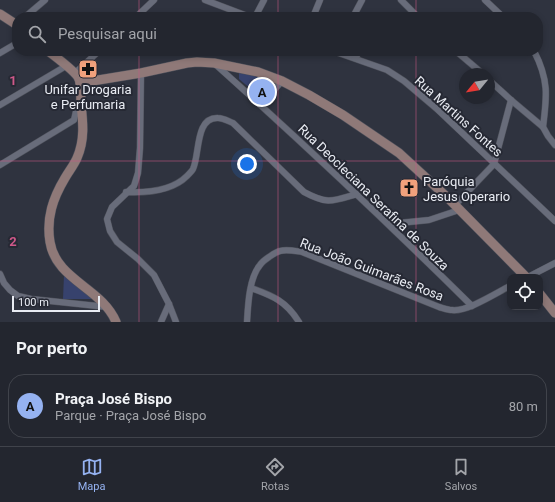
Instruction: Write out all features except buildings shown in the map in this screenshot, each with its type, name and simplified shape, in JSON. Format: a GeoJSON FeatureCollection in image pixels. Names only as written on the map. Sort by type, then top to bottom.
{"type":"FeatureCollection","features":[{"type":"Feature","properties":{"kind":"main road"},"geometry":{"type":"LineString","coordinates":[[0,14],[12,21]]}},
{"type":"Feature","properties":{"kind":"main road"},"geometry":{"type":"LineString","coordinates":[[54,56],[75,73],[80,83],[82,94],[83,131],[77,158],[61,184],[50,211],[50,243],[53,254],[58,263],[65,271],[107,306],[116,322]]}},
{"type":"Feature","properties":{"kind":"main road"},"geometry":{"type":"LineString","coordinates":[[80,83],[197,62],[214,63],[258,72],[282,81],[343,115],[399,153],[524,274]]}},
{"type":"Feature","properties":{"kind":"main road"},"geometry":{"type":"LineString","coordinates":[[543,298],[555,313]]}},
{"type":"Feature","properties":{"kind":"street"},"geometry":{"type":"LineString","coordinates":[[31,12],[44,0]]}},
{"type":"Feature","properties":{"kind":"street"},"geometry":{"type":"LineString","coordinates":[[141,12],[154,0]]}},
{"type":"Feature","properties":{"kind":"street"},"geometry":{"type":"LineString","coordinates":[[205,0],[237,12]]}},
{"type":"Feature","properties":{"kind":"street"},"geometry":{"type":"LineString","coordinates":[[258,12],[264,0]]}},
{"type":"Feature","properties":{"kind":"street"},"geometry":{"type":"LineString","coordinates":[[315,12],[320,0]]}},
{"type":"Feature","properties":{"kind":"street"},"geometry":{"type":"LineString","coordinates":[[356,12],[362,0]]}},
{"type":"Feature","properties":{"kind":"street"},"geometry":{"type":"LineString","coordinates":[[401,0],[413,12]]}},
{"type":"Feature","properties":{"kind":"street"},"geometry":{"type":"LineString","coordinates":[[485,0],[498,12]]}},
{"type":"Feature","properties":{"kind":"street"},"geometry":{"type":"LineString","coordinates":[[0,53],[12,46]]}},
{"type":"Feature","properties":{"kind":"street"},"geometry":{"type":"LineString","coordinates":[[75,73],[94,56]]}},
{"type":"Feature","properties":{"kind":"street","name":"Rua Martins Fontes"},"geometry":{"type":"LineString","coordinates":[[349,56],[387,70],[404,81],[437,109],[555,221]]}},
{"type":"Feature","properties":{"kind":"street"},"geometry":{"type":"LineString","coordinates":[[462,56],[476,68]]}},
{"type":"Feature","properties":{"kind":"street"},"geometry":{"type":"LineString","coordinates":[[536,56],[545,81],[546,100],[543,127]]}},
{"type":"Feature","properties":{"kind":"street","name":"Rua Deocleciana Serafina de Souza"},"geometry":{"type":"LineString","coordinates":[[214,63],[389,224],[472,306]]}},
{"type":"Feature","properties":{"kind":"street"},"geometry":{"type":"LineString","coordinates":[[0,105],[66,66]]}},
{"type":"Feature","properties":{"kind":"street"},"geometry":{"type":"LineString","coordinates":[[141,73],[140,148],[138,173],[134,186],[112,207],[108,219],[110,231],[117,242],[147,267],[154,275],[169,304],[176,322]]}},
{"type":"Feature","properties":{"kind":"street"},"geometry":{"type":"LineString","coordinates":[[261,105],[282,81]]}},
{"type":"Feature","properties":{"kind":"street"},"geometry":{"type":"LineString","coordinates":[[495,85],[543,127],[555,145]]}},
{"type":"Feature","properties":{"kind":"street"},"geometry":{"type":"LineString","coordinates":[[0,164],[74,120],[77,107],[81,100]]}},
{"type":"Feature","properties":{"kind":"street"},"geometry":{"type":"LineString","coordinates":[[389,224],[429,220],[457,208],[494,164],[511,100]]}},
{"type":"Feature","properties":{"kind":"street"},"geometry":{"type":"LineString","coordinates":[[126,192],[139,193],[165,189],[182,180],[193,170],[198,153],[201,132],[204,125],[211,119],[218,118],[232,123],[304,192],[309,195],[329,202],[357,194]]}},
{"type":"Feature","properties":{"kind":"street","name":"Rua João Guimarães Rosa"},"geometry":{"type":"LineString","coordinates":[[247,322],[254,275],[260,265],[273,254],[281,251],[292,250],[302,252],[445,309],[461,309],[472,306],[507,288]]}},
{"type":"Feature","properties":{"kind":"street"},"geometry":{"type":"LineString","coordinates":[[533,274],[555,264]]}},
{"type":"Feature","properties":{"kind":"street"},"geometry":{"type":"LineString","coordinates":[[0,274],[4,283],[18,296],[32,299],[107,306]]}},
{"type":"Feature","properties":{"kind":"street"},"geometry":{"type":"LineString","coordinates":[[251,288],[285,304],[299,322]]}},
{"type":"Feature","properties":{"kind":"street"},"geometry":{"type":"LineString","coordinates":[[161,322],[169,304]]}},
{"type":"Feature","properties":{"kind":"shaded area"},"geometry":{"type":"Polygon","coordinates":[[[239,72],[267,80],[276,85],[263,99],[239,79],[239,72]]]}},
{"type":"Feature","properties":{"kind":"shaded area"},"geometry":{"type":"Polygon","coordinates":[[[64,275],[94,299],[63,299],[64,275]]]}},
{"type":"Feature","properties":{"kind":"place","name":"Unifar Drogaria e Perfumaria"},"geometry":{"type":"Point","coordinates":[88,69]}},
{"type":"Feature","properties":{"kind":"place","name":"Praça José Bispo"},"geometry":{"type":"Point","coordinates":[262,92]}},
{"type":"Feature","properties":{"kind":"place","name":"Paróquia Jesus Operario"},"geometry":{"type":"Point","coordinates":[409,188]}}]}
